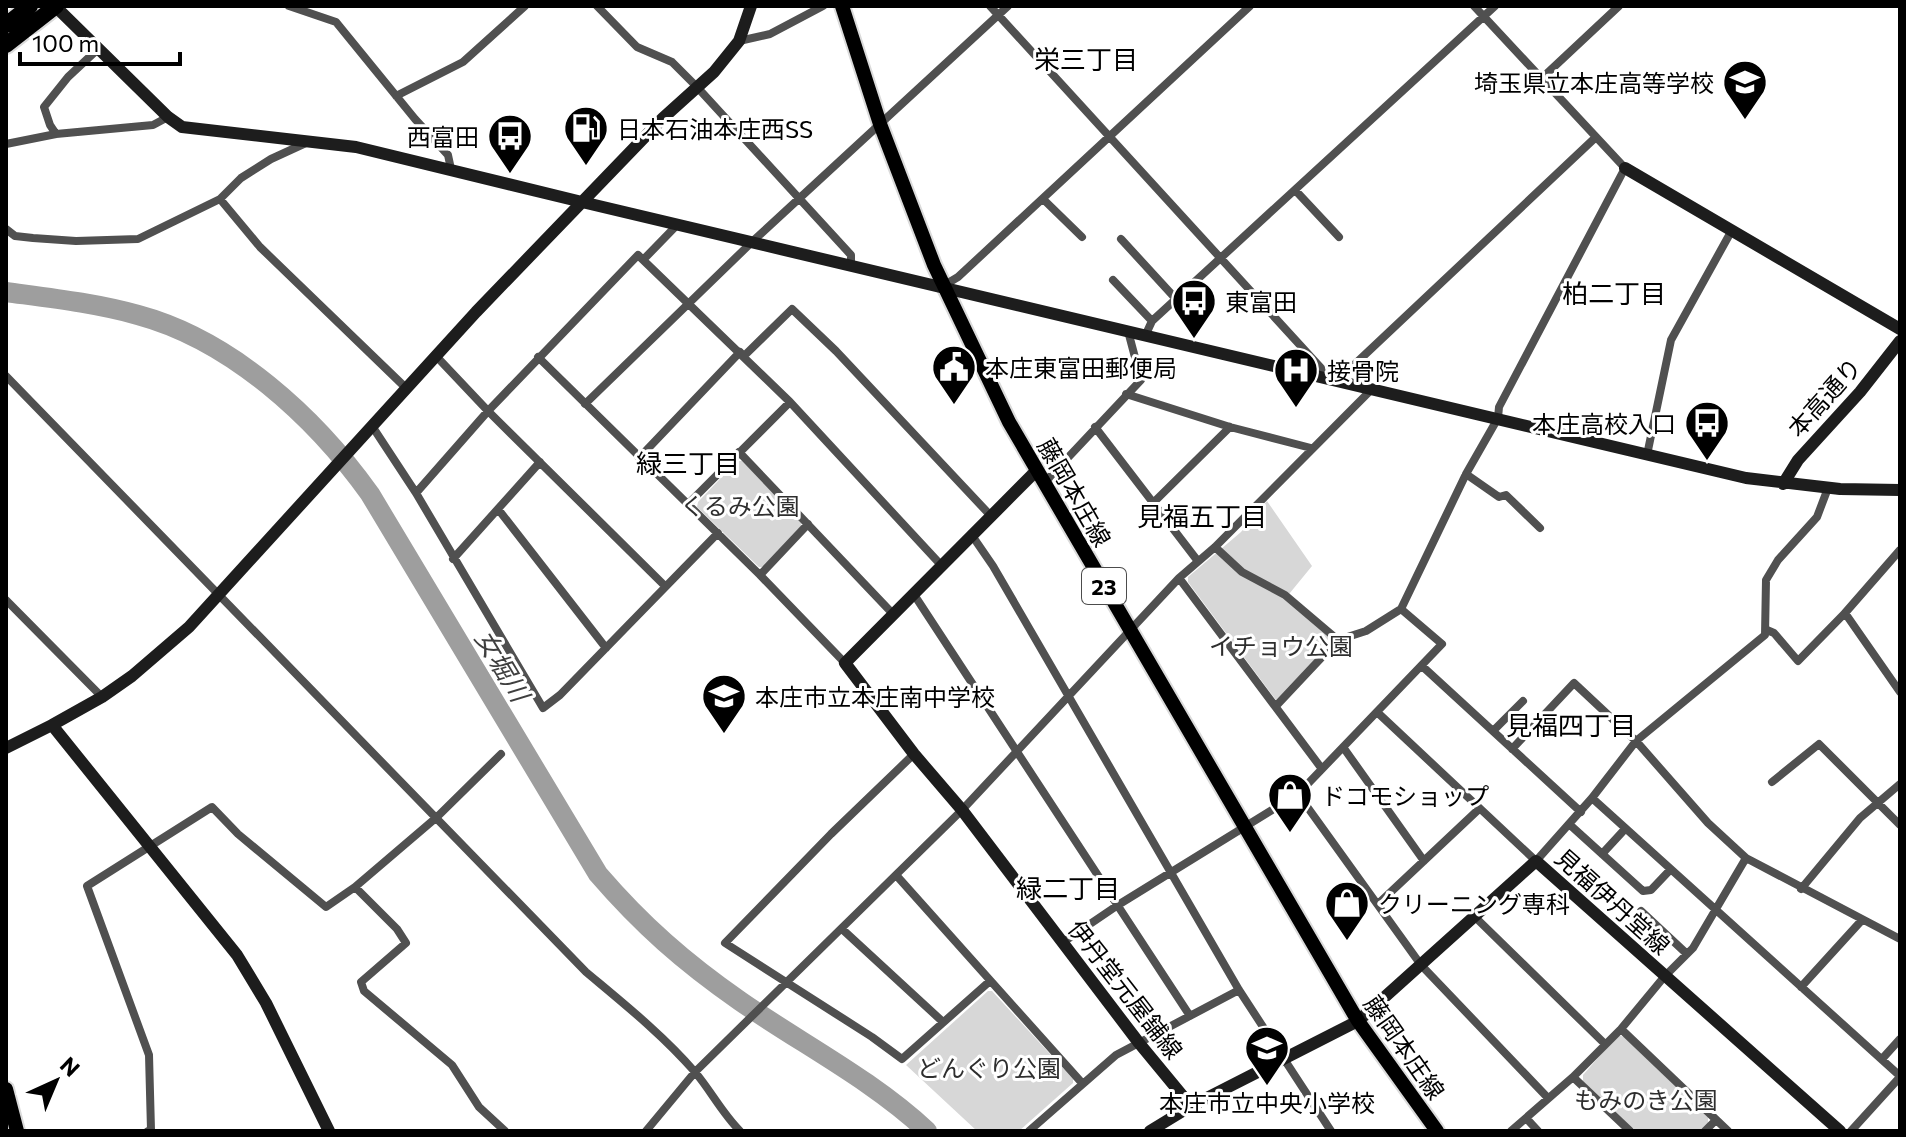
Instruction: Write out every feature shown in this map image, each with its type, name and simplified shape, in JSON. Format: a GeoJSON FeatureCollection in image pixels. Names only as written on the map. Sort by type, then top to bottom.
{"type":"FeatureCollection","features":[{"type":"Feature","properties":{"kind":"highway"},"geometry":{"type":"LineString","coordinates":[[6,25],[30,6]]}},
{"type":"Feature","properties":{"kind":"highway"},"geometry":{"type":"LineString","coordinates":[[6,45],[55,6]]}},
{"type":"Feature","properties":{"kind":"main road","name":"藤岡本庄線"},"geometry":{"type":"LineString","coordinates":[[842,6],[880,124],[943,286],[1002,409],[1358,1021],[1437,1131]]}},
{"type":"Feature","properties":{"kind":"main road"},"geometry":{"type":"LineString","coordinates":[[6,1089],[17,1131]]}},
{"type":"Feature","properties":{"kind":"street"},"geometry":{"type":"LineString","coordinates":[[55,6],[168,117],[176,124],[191,128],[312,140],[372,150],[1746,478],[1828,488],[1900,490]]}},
{"type":"Feature","properties":{"kind":"street"},"geometry":{"type":"LineString","coordinates":[[289,6],[336,22],[448,155],[451,169]]}},
{"type":"Feature","properties":{"kind":"street"},"geometry":{"type":"LineString","coordinates":[[396,96],[463,62],[525,6]]}},
{"type":"Feature","properties":{"kind":"street"},"geometry":{"type":"LineString","coordinates":[[597,6],[637,47],[672,62],[697,87],[851,255],[851,264]]}},
{"type":"Feature","properties":{"kind":"street"},"geometry":{"type":"LineString","coordinates":[[6,748],[102,697],[161,653],[220,595],[436,356],[663,118],[714,72],[739,41],[751,6]]}},
{"type":"Feature","properties":{"kind":"street"},"geometry":{"type":"LineString","coordinates":[[739,41],[770,34],[823,6]]}},
{"type":"Feature","properties":{"kind":"street"},"geometry":{"type":"LineString","coordinates":[[990,6],[1321,368],[1323,377]]}},
{"type":"Feature","properties":{"kind":"street"},"geometry":{"type":"LineString","coordinates":[[585,404],[753,241],[1008,6]]}},
{"type":"Feature","properties":{"kind":"street"},"geometry":{"type":"LineString","coordinates":[[943,286],[958,277],[1250,6]]}},
{"type":"Feature","properties":{"kind":"street"},"geometry":{"type":"LineString","coordinates":[[1474,6],[1625,168],[1900,329]]}},
{"type":"Feature","properties":{"kind":"street"},"geometry":{"type":"LineString","coordinates":[[1146,334],[1152,321],[1495,6]]}},
{"type":"Feature","properties":{"kind":"street"},"geometry":{"type":"LineString","coordinates":[[1541,79],[1619,6]]}},
{"type":"Feature","properties":{"kind":"street"},"geometry":{"type":"LineString","coordinates":[[56,134],[44,107],[68,77],[98,49]]}},
{"type":"Feature","properties":{"kind":"street"},"geometry":{"type":"LineString","coordinates":[[6,144],[56,134],[153,125],[168,117]]}},
{"type":"Feature","properties":{"kind":"street"},"geometry":{"type":"LineString","coordinates":[[1338,380],[1596,137]]}},
{"type":"Feature","properties":{"kind":"street"},"geometry":{"type":"LineString","coordinates":[[6,229],[15,236],[33,238],[76,241],[138,239],[220,199],[241,178],[271,159],[312,140]]}},
{"type":"Feature","properties":{"kind":"street"},"geometry":{"type":"LineString","coordinates":[[1276,706],[1338,640],[1366,631],[1401,609],[1466,474],[1498,418],[1499,407],[1625,168]]}},
{"type":"Feature","properties":{"kind":"street"},"geometry":{"type":"LineString","coordinates":[[1295,190],[1339,237]]}},
{"type":"Feature","properties":{"kind":"street"},"geometry":{"type":"LineString","coordinates":[[220,199],[260,247],[406,388]]}},
{"type":"Feature","properties":{"kind":"street"},"geometry":{"type":"LineString","coordinates":[[1043,199],[1082,237]]}},
{"type":"Feature","properties":{"kind":"street"},"geometry":{"type":"LineString","coordinates":[[643,260],[678,223]]}},
{"type":"Feature","properties":{"kind":"street"},"geometry":{"type":"LineString","coordinates":[[1647,455],[1671,340],[1732,230]]}},
{"type":"Feature","properties":{"kind":"street"},"geometry":{"type":"LineString","coordinates":[[1121,239],[1176,299]]}},
{"type":"Feature","properties":{"kind":"street"},"geometry":{"type":"LineString","coordinates":[[416,493],[538,357],[638,255],[790,402],[941,565]]}},
{"type":"Feature","properties":{"kind":"street"},"geometry":{"type":"LineString","coordinates":[[1113,280],[1152,321]]}},
{"type":"Feature","properties":{"kind":"street"},"geometry":{"type":"LineString","coordinates":[[639,458],[742,354],[792,309],[836,351],[990,515]]}},
{"type":"Feature","properties":{"kind":"street"},"geometry":{"type":"LineString","coordinates":[[538,357],[718,533],[845,663],[990,515],[1041,476],[1141,380],[1128,330]]}},
{"type":"Feature","properties":{"kind":"street","name":"本高通り"},"geometry":{"type":"LineString","coordinates":[[1783,484],[1798,460],[1860,392],[1900,341]]}},
{"type":"Feature","properties":{"kind":"street"},"geometry":{"type":"LineString","coordinates":[[436,356],[665,586]]}},
{"type":"Feature","properties":{"kind":"street"},"geometry":{"type":"LineString","coordinates":[[6,376],[586,972],[627,1006],[695,1072],[740,1131]]}},
{"type":"Feature","properties":{"kind":"street"},"geometry":{"type":"LineString","coordinates":[[646,1131],[695,1072],[962,810],[1129,629],[1372,389]]}},
{"type":"Feature","properties":{"kind":"street"},"geometry":{"type":"LineString","coordinates":[[1126,394],[1230,427],[1311,448]]}},
{"type":"Feature","properties":{"kind":"street"},"geometry":{"type":"LineString","coordinates":[[688,504],[790,402]]}},
{"type":"Feature","properties":{"kind":"street"},"geometry":{"type":"LineString","coordinates":[[372,426],[416,493],[543,708],[718,533]]}},
{"type":"Feature","properties":{"kind":"street"},"geometry":{"type":"LineString","coordinates":[[1095,427],[1197,560]]}},
{"type":"Feature","properties":{"kind":"street"},"geometry":{"type":"LineString","coordinates":[[1154,502],[1230,427]]}},
{"type":"Feature","properties":{"kind":"street"},"geometry":{"type":"LineString","coordinates":[[739,452],[893,614]]}},
{"type":"Feature","properties":{"kind":"street"},"geometry":{"type":"LineString","coordinates":[[453,559],[540,462]]}},
{"type":"Feature","properties":{"kind":"street"},"geometry":{"type":"LineString","coordinates":[[1466,474],[1499,497],[1506,495],[1540,528]]}},
{"type":"Feature","properties":{"kind":"street"},"geometry":{"type":"LineString","coordinates":[[1377,712],[1536,861],[1581,812],[1636,741],[1761,640],[1767,630],[1766,580],[1778,560],[1817,517],[1828,488]]}},
{"type":"Feature","properties":{"kind":"street"},"geometry":{"type":"LineString","coordinates":[[498,509],[606,648]]}},
{"type":"Feature","properties":{"kind":"street"},"geometry":{"type":"LineString","coordinates":[[760,575],[808,524]]}},
{"type":"Feature","properties":{"kind":"street"},"geometry":{"type":"LineString","coordinates":[[971,534],[993,566],[1239,990],[1331,1131]]}},
{"type":"Feature","properties":{"kind":"street"},"geometry":{"type":"LineString","coordinates":[[1215,547],[1242,572],[1285,595],[1338,640]]}},
{"type":"Feature","properties":{"kind":"street"},"geometry":{"type":"LineString","coordinates":[[1767,630],[1774,633],[1798,661],[1900,550]]}},
{"type":"Feature","properties":{"kind":"street"},"geometry":{"type":"LineString","coordinates":[[1179,578],[1322,769]]}},
{"type":"Feature","properties":{"kind":"street"},"geometry":{"type":"LineString","coordinates":[[913,593],[1190,1016]]}},
{"type":"Feature","properties":{"kind":"street"},"geometry":{"type":"LineString","coordinates":[[6,600],[102,697]]}},
{"type":"Feature","properties":{"kind":"street"},"geometry":{"type":"LineString","coordinates":[[1062,943],[1298,794],[1442,644],[1401,609]]}},
{"type":"Feature","properties":{"kind":"street"},"geometry":{"type":"LineString","coordinates":[[1845,613],[1900,692]]}},
{"type":"Feature","properties":{"kind":"street","name":"伊丹堂元屋舗線"},"geometry":{"type":"LineString","coordinates":[[845,663],[1191,1106]]}},
{"type":"Feature","properties":{"kind":"street"},"geometry":{"type":"LineString","coordinates":[[1422,666],[1581,812]]}},
{"type":"Feature","properties":{"kind":"street"},"geometry":{"type":"LineString","coordinates":[[1512,749],[1574,683],[1636,741],[1708,823],[1746,858],[1900,939]]}},
{"type":"Feature","properties":{"kind":"street"},"geometry":{"type":"LineString","coordinates":[[1493,731],[1523,701]]}},
{"type":"Feature","properties":{"kind":"street"},"geometry":{"type":"LineString","coordinates":[[52,725],[211,920],[254,980],[329,1131]]}},
{"type":"Feature","properties":{"kind":"street"},"geometry":{"type":"LineString","coordinates":[[1772,782],[1819,744],[1900,825]]}},
{"type":"Feature","properties":{"kind":"street"},"geometry":{"type":"LineString","coordinates":[[1343,747],[1424,861]]}},
{"type":"Feature","properties":{"kind":"street"},"geometry":{"type":"LineString","coordinates":[[148,1131],[151,1130],[149,1055],[87,886],[212,807],[238,834],[326,907],[355,887],[437,817],[501,754]]}},
{"type":"Feature","properties":{"kind":"street"},"geometry":{"type":"LineString","coordinates":[[914,754],[725,943],[902,1059],[990,981]]}},
{"type":"Feature","properties":{"kind":"street"},"geometry":{"type":"LineString","coordinates":[[1801,889],[1876,802],[1900,784]]}},
{"type":"Feature","properties":{"kind":"street"},"geometry":{"type":"LineString","coordinates":[[1298,794],[1421,965],[1548,1098]]}},
{"type":"Feature","properties":{"kind":"street"},"geometry":{"type":"LineString","coordinates":[[1592,798],[1900,1076],[1851,1131]]}},
{"type":"Feature","properties":{"kind":"street"},"geometry":{"type":"LineString","coordinates":[[1378,904],[1479,809]]}},
{"type":"Feature","properties":{"kind":"street"},"geometry":{"type":"LineString","coordinates":[[1569,824],[1643,891],[1651,890],[1670,870]]}},
{"type":"Feature","properties":{"kind":"street"},"geometry":{"type":"LineString","coordinates":[[1602,854],[1625,829]]}},
{"type":"Feature","properties":{"kind":"street"},"geometry":{"type":"LineString","coordinates":[[1511,1131],[1573,1077],[1621,1029],[1687,954],[1746,858]]}},
{"type":"Feature","properties":{"kind":"street","name":"見福伊丹堂線"},"geometry":{"type":"LineString","coordinates":[[1358,1021],[1536,861],[1840,1131]]}},
{"type":"Feature","properties":{"kind":"street"},"geometry":{"type":"LineString","coordinates":[[896,875],[1082,1083]]}},
{"type":"Feature","properties":{"kind":"street"},"geometry":{"type":"LineString","coordinates":[[355,887],[397,929],[406,943],[361,982],[364,991],[452,1065],[479,1107],[505,1131]]}},
{"type":"Feature","properties":{"kind":"street"},"geometry":{"type":"LineString","coordinates":[[1641,911],[1687,954]]}},
{"type":"Feature","properties":{"kind":"street"},"geometry":{"type":"LineString","coordinates":[[1475,917],[1605,1044]]}},
{"type":"Feature","properties":{"kind":"street"},"geometry":{"type":"LineString","coordinates":[[1801,987],[1862,920]]}},
{"type":"Feature","properties":{"kind":"street"},"geometry":{"type":"LineString","coordinates":[[842,929],[943,1022]]}},
{"type":"Feature","properties":{"kind":"street"},"geometry":{"type":"LineString","coordinates":[[1029,1131],[1116,1055],[1239,990]]}},
{"type":"Feature","properties":{"kind":"street"},"geometry":{"type":"LineString","coordinates":[[1150,1131],[1191,1106],[1358,1021]]}},
{"type":"Feature","properties":{"kind":"street"},"geometry":{"type":"LineString","coordinates":[[1621,1029],[1728,1131]]}},
{"type":"Feature","properties":{"kind":"street"},"geometry":{"type":"LineString","coordinates":[[1882,1059],[1900,1039]]}},
{"type":"Feature","properties":{"kind":"street"},"geometry":{"type":"LineString","coordinates":[[1573,1077],[1630,1131]]}},
{"type":"Feature","properties":{"kind":"street"},"geometry":{"type":"LineString","coordinates":[[1526,1118],[1538,1131]]}},
{"type":"Feature","properties":{"kind":"street"},"geometry":{"type":"LineString","coordinates":[[1705,1131],[1716,1120]]}},
{"type":"Feature","properties":{"kind":"green space","name":"くるみ公園"},"geometry":{"type":"Polygon","coordinates":[[[737,461],[742,461],[801,522],[801,526],[763,567],[759,567],[697,507],[698,502],[737,461]]]}},
{"type":"Feature","properties":{"kind":"green space","name":"イチョウ公園"},"geometry":{"type":"Polygon","coordinates":[[[1267,501],[1312,566],[1285,599],[1331,637],[1331,642],[1276,700],[1188,582],[1188,577],[1241,532],[1267,501]]]}},
{"type":"Feature","properties":{"kind":"green space","name":"どんぐり公園"},"geometry":{"type":"Polygon","coordinates":[[[988,991],[992,991],[1073,1079],[1073,1083],[1019,1131],[977,1131],[906,1065],[988,991]]]}},
{"type":"Feature","properties":{"kind":"green space","name":"もみのき公園"},"geometry":{"type":"Polygon","coordinates":[[[1618,1035],[1624,1037],[1708,1117],[1708,1123],[1701,1131],[1636,1131],[1583,1081],[1583,1075],[1618,1035]]]}},
{"type":"Feature","properties":{"kind":"waterway","name":"女堀川"},"geometry":{"type":"LineString","coordinates":[[6,292],[105,307],[172,327],[238,362],[297,410],[324,437],[370,494],[598,874],[664,942],[700,972],[860,1078],[927,1131]]}},
{"type":"Feature","properties":{"kind":"place","name":"埼玉県立本庄高等学校"},"geometry":{"type":"Point","coordinates":[1745,121]}},
{"type":"Feature","properties":{"kind":"place","name":"日本石油本庄西SS"},"geometry":{"type":"Point","coordinates":[586,167]}},
{"type":"Feature","properties":{"kind":"place","name":"西富田"},"geometry":{"type":"Point","coordinates":[510,175]}},
{"type":"Feature","properties":{"kind":"place","name":"東富田"},"geometry":{"type":"Point","coordinates":[1194,340]}},
{"type":"Feature","properties":{"kind":"place","name":"本庄東富田郵便局"},"geometry":{"type":"Point","coordinates":[954,406]}},
{"type":"Feature","properties":{"kind":"place","name":"接骨院"},"geometry":{"type":"Point","coordinates":[1296,409]}},
{"type":"Feature","properties":{"kind":"place","name":"本庄高校入口"},"geometry":{"type":"Point","coordinates":[1707,462]}},
{"type":"Feature","properties":{"kind":"place","name":"本庄市立本庄南中学校"},"geometry":{"type":"Point","coordinates":[724,735]}},
{"type":"Feature","properties":{"kind":"place","name":"ドコモショップ"},"geometry":{"type":"Point","coordinates":[1290,834]}},
{"type":"Feature","properties":{"kind":"place","name":"クリーニング専科"},"geometry":{"type":"Point","coordinates":[1347,942]}},
{"type":"Feature","properties":{"kind":"place","name":"本庄市立中央小学校"},"geometry":{"type":"Point","coordinates":[1267,1087]}},
{"type":"Feature","properties":{"kind":"district","name":"栄三丁目"},"geometry":{"type":"Point","coordinates":[1086,58]}},
{"type":"Feature","properties":{"kind":"district","name":"柏二丁目"},"geometry":{"type":"Point","coordinates":[1614,292]}},
{"type":"Feature","properties":{"kind":"district","name":"緑三丁目"},"geometry":{"type":"Point","coordinates":[688,462]}},
{"type":"Feature","properties":{"kind":"district","name":"見福五丁目"},"geometry":{"type":"Point","coordinates":[1202,515]}},
{"type":"Feature","properties":{"kind":"district","name":"見福四丁目"},"geometry":{"type":"Point","coordinates":[1571,724]}},
{"type":"Feature","properties":{"kind":"district","name":"緑二丁目"},"geometry":{"type":"Point","coordinates":[1068,887]}}]}
